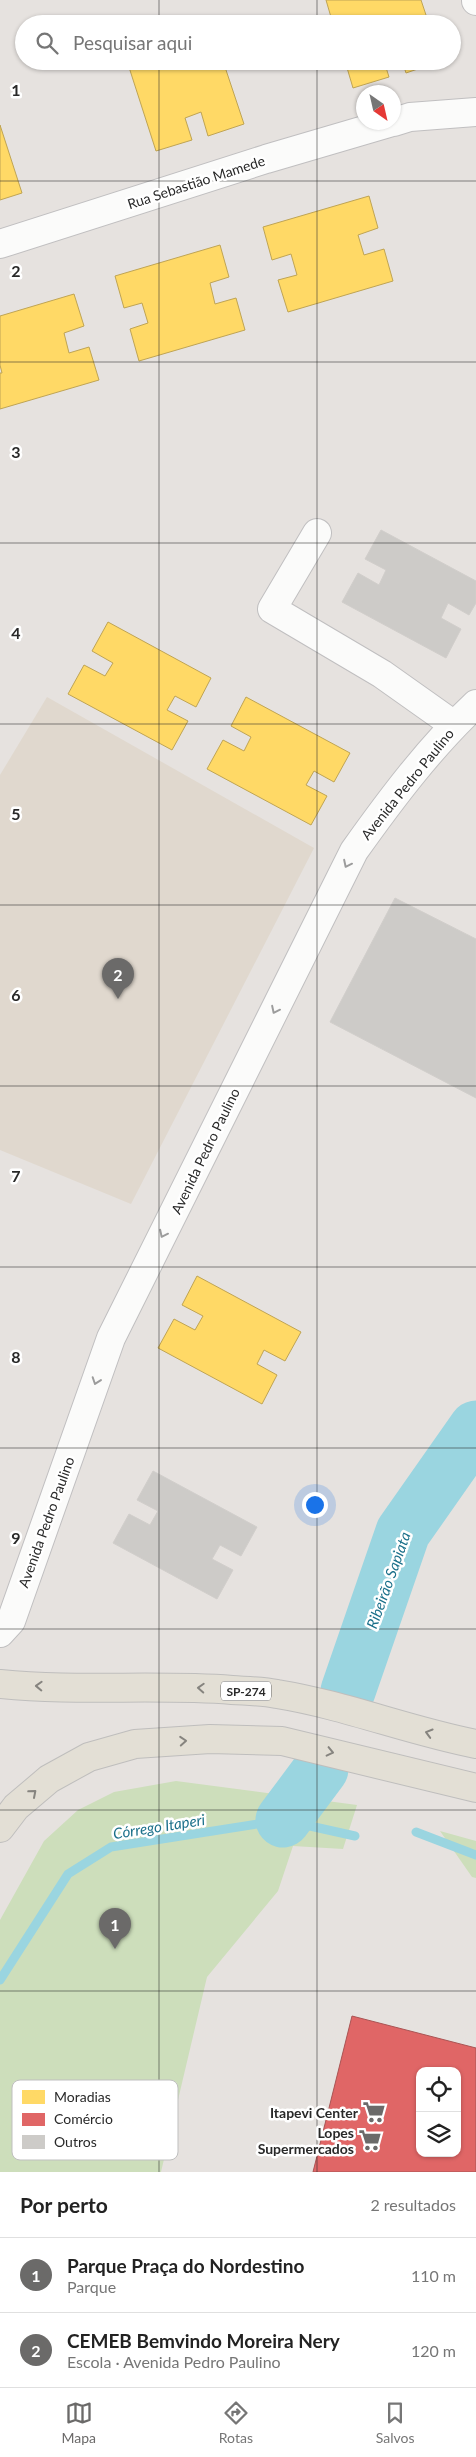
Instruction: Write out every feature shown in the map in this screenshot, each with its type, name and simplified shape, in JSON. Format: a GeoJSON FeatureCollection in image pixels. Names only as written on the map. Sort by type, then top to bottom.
{"type":"FeatureCollection","features":[{"type":"Feature","properties":{"kind":"main road","name":"Rua Sebastião Mamede"},"geometry":{"type":"LineString","coordinates":[[401,120],[410,117],[476,112]]}},
{"type":"Feature","properties":{"kind":"main road","name":"Rua Sebastião Mamede"},"geometry":{"type":"LineString","coordinates":[[0,244],[266,159],[366,130]]}},
{"type":"Feature","properties":{"kind":"main road"},"geometry":{"type":"LineString","coordinates":[[316,533],[272,609],[382,674],[454,724]]}},
{"type":"Feature","properties":{"kind":"main road","name":"Avenida Pedro Paulino"},"geometry":{"type":"LineString","coordinates":[[0,1633],[11,1621],[112,1338],[354,851],[382,811],[454,724],[476,704]]}},
{"type":"Feature","properties":{"kind":"main road","name":"SP-274"},"geometry":{"type":"LineString","coordinates":[[0,1684],[86,1688],[199,1688],[276,1693],[355,1712],[450,1739],[476,1744]]}},
{"type":"Feature","properties":{"kind":"main road"},"geometry":{"type":"LineString","coordinates":[[0,1828],[16,1807],[49,1779],[89,1757],[135,1744],[210,1740],[282,1741],[476,1788]]}},
{"type":"Feature","properties":{"kind":"shaded area"},"geometry":{"type":"Polygon","coordinates":[[[47,697],[314,848],[131,1204],[0,1150],[0,775],[47,697]]]}},
{"type":"Feature","properties":{"kind":"green space"},"geometry":{"type":"Polygon","coordinates":[[[176,1781],[357,1805],[343,1849],[293,1846],[278,1891],[207,1977],[178,2100],[178,2080],[12,2080],[12,2160],[164,2160],[161,2172],[0,2172],[0,1920],[44,1841],[78,1810],[114,1792],[176,1781]]]}},
{"type":"Feature","properties":{"kind":"green space"},"geometry":{"type":"Polygon","coordinates":[[[440,1831],[476,1841],[476,1878],[472,1877],[440,1831]]]}},
{"type":"Feature","properties":{"kind":"building: Moradias"},"geometry":{"type":"Polygon","coordinates":[[[326,0],[421,0],[426,15],[330,15],[326,0]]]}},
{"type":"Feature","properties":{"kind":"building: Moradias"},"geometry":{"type":"Polygon","coordinates":[[[130,70],[226,70],[244,124],[208,136],[201,112],[185,118],[192,140],[156,151],[130,70]]]}},
{"type":"Feature","properties":{"kind":"building: Moradias"},"geometry":{"type":"Polygon","coordinates":[[[348,70],[387,70],[389,77],[363,85],[356,85],[353,88],[348,70]]]}},
{"type":"Feature","properties":{"kind":"building: Moradias"},"geometry":{"type":"Polygon","coordinates":[[[0,125],[22,193],[0,200],[0,125]]]}},
{"type":"Feature","properties":{"kind":"building: Moradias"},"geometry":{"type":"Polygon","coordinates":[[[369,196],[378,228],[358,235],[364,255],[384,249],[393,281],[288,312],[278,280],[297,275],[291,254],[272,260],[263,227],[369,196]]]}},
{"type":"Feature","properties":{"kind":"building: Moradias"},"geometry":{"type":"Polygon","coordinates":[[[220,245],[229,277],[210,283],[215,304],[236,298],[245,330],[139,361],[130,329],[148,323],[142,303],[124,308],[115,276],[220,245]]]}},
{"type":"Feature","properties":{"kind":"building: Moradias"},"geometry":{"type":"Polygon","coordinates":[[[74,294],[84,326],[64,333],[69,353],[89,347],[99,380],[0,409],[0,373],[2,373],[0,365],[0,316],[74,294]]]}},
{"type":"Feature","properties":{"kind":"building: Moradias"},"geometry":{"type":"Polygon","coordinates":[[[108,622],[211,678],[196,707],[175,696],[167,710],[188,721],[172,750],[68,694],[84,665],[105,676],[113,663],[92,651],[108,622]]]}},
{"type":"Feature","properties":{"kind":"building: Moradias"},"geometry":{"type":"Polygon","coordinates":[[[246,697],[350,753],[334,782],[314,771],[306,785],[327,796],[311,825],[207,769],[223,740],[244,751],[251,737],[231,726],[246,697]]]}},
{"type":"Feature","properties":{"kind":"building: Moradias"},"geometry":{"type":"Polygon","coordinates":[[[197,1276],[301,1332],[285,1361],[264,1350],[257,1364],[277,1375],[262,1404],[158,1348],[174,1319],[195,1330],[203,1316],[182,1305],[197,1276]]]}},
{"type":"Feature","properties":{"kind":"building: Comércio","name":"Itapevi Center"},"geometry":{"type":"Polygon","coordinates":[[[352,2016],[476,2048],[476,2172],[313,2172],[352,2016]]]}},
{"type":"Feature","properties":{"kind":"building: Outros"},"geometry":{"type":"Polygon","coordinates":[[[381,530],[476,581],[476,603],[469,615],[448,603],[441,618],[461,629],[446,658],[342,602],[358,573],[379,585],[386,570],[365,559],[381,530]]]}},
{"type":"Feature","properties":{"kind":"building: Outros"},"geometry":{"type":"Polygon","coordinates":[[[395,898],[476,939],[476,1098],[330,1022],[395,898]]]}},
{"type":"Feature","properties":{"kind":"building: Outros"},"geometry":{"type":"Polygon","coordinates":[[[153,1471],[257,1527],[241,1556],[220,1545],[212,1559],[233,1570],[217,1599],[113,1543],[129,1514],[150,1525],[158,1511],[137,1500],[153,1471]]]}},
{"type":"Feature","properties":{"kind":"waterway","name":"Ribeirão Sapiata"},"geometry":{"type":"LineString","coordinates":[[348,1691],[403,1532],[476,1428]]}},
{"type":"Feature","properties":{"kind":"waterway","name":"Ribeirão Sapiata"},"geometry":{"type":"LineString","coordinates":[[283,1820],[321,1769]]}},
{"type":"Feature","properties":{"kind":"waterway","name":"Córrego Itaperi"},"geometry":{"type":"LineString","coordinates":[[0,1980],[68,1874],[111,1847],[283,1820],[355,1836]]}},
{"type":"Feature","properties":{"kind":"waterway"},"geometry":{"type":"LineString","coordinates":[[416,1832],[476,1855]]}},
{"type":"Feature","properties":{"kind":"place","name":"CEMEB Bemvindo Moreira Nery"},"geometry":{"type":"Point","coordinates":[118,999]}},
{"type":"Feature","properties":{"kind":"place","name":"Parque Praça do Nordestino"},"geometry":{"type":"Point","coordinates":[115,1949]}},
{"type":"Feature","properties":{"kind":"place","name":"Itapevi Center"},"geometry":{"type":"Point","coordinates":[374,2112]}},
{"type":"Feature","properties":{"kind":"place","name":"Lopes Supermercados"},"geometry":{"type":"Point","coordinates":[370,2140]}}]}
